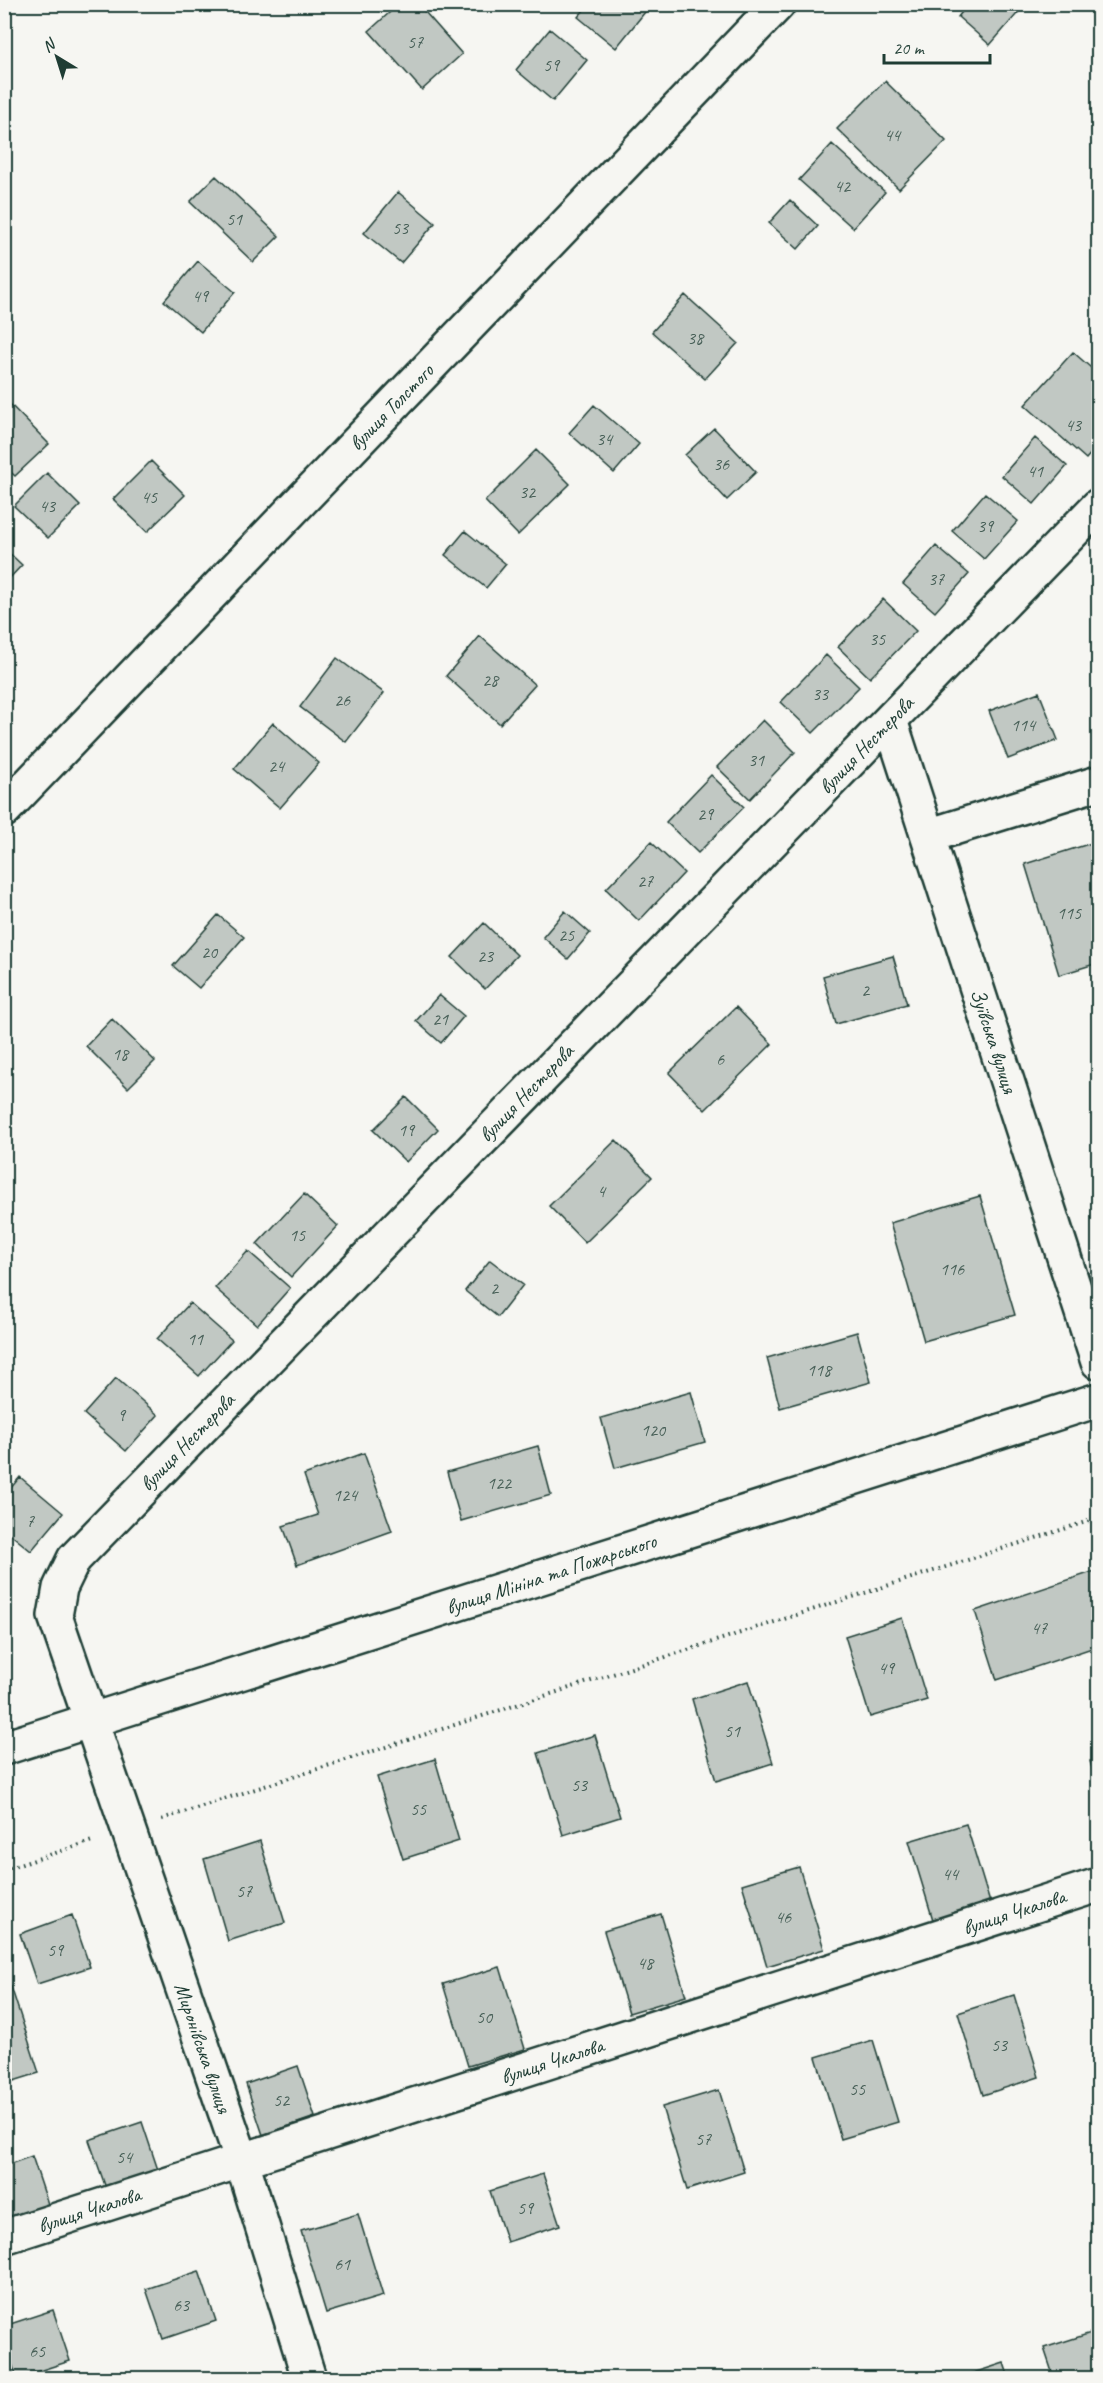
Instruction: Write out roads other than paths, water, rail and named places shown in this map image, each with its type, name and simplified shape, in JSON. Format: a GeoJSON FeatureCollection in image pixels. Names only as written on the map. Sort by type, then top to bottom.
{"type":"FeatureCollection","features":[{"type":"Feature","properties":{"kind":"street","name":"вулиця Толстого"},"geometry":{"type":"LineString","coordinates":[[4,810],[778,4]]}},
{"type":"Feature","properties":{"kind":"street","name":"вулиця Нестерова"},"geometry":{"type":"LineString","coordinates":[[89,1720],[55,1616],[60,1588],[74,1558],[1098,506]]}},
{"type":"Feature","properties":{"kind":"street","name":"Зуївська вулиця"},"geometry":{"type":"LineString","coordinates":[[890,720],[1098,1362]]}},
{"type":"Feature","properties":{"kind":"street"},"geometry":{"type":"LineString","coordinates":[[928,836],[1098,783]]}},
{"type":"Feature","properties":{"kind":"street","name":"вулиця Мініна та Пожарського"},"geometry":{"type":"LineString","coordinates":[[4,1748],[1098,1400]]}},
{"type":"Feature","properties":{"kind":"street","name":"Миронівська вулиця"},"geometry":{"type":"LineString","coordinates":[[89,1720],[242,2161],[309,2379]]}},
{"type":"Feature","properties":{"kind":"street","name":"вулиця Чкалова"},"geometry":{"type":"LineString","coordinates":[[4,2237],[1098,1885]]}}]}
